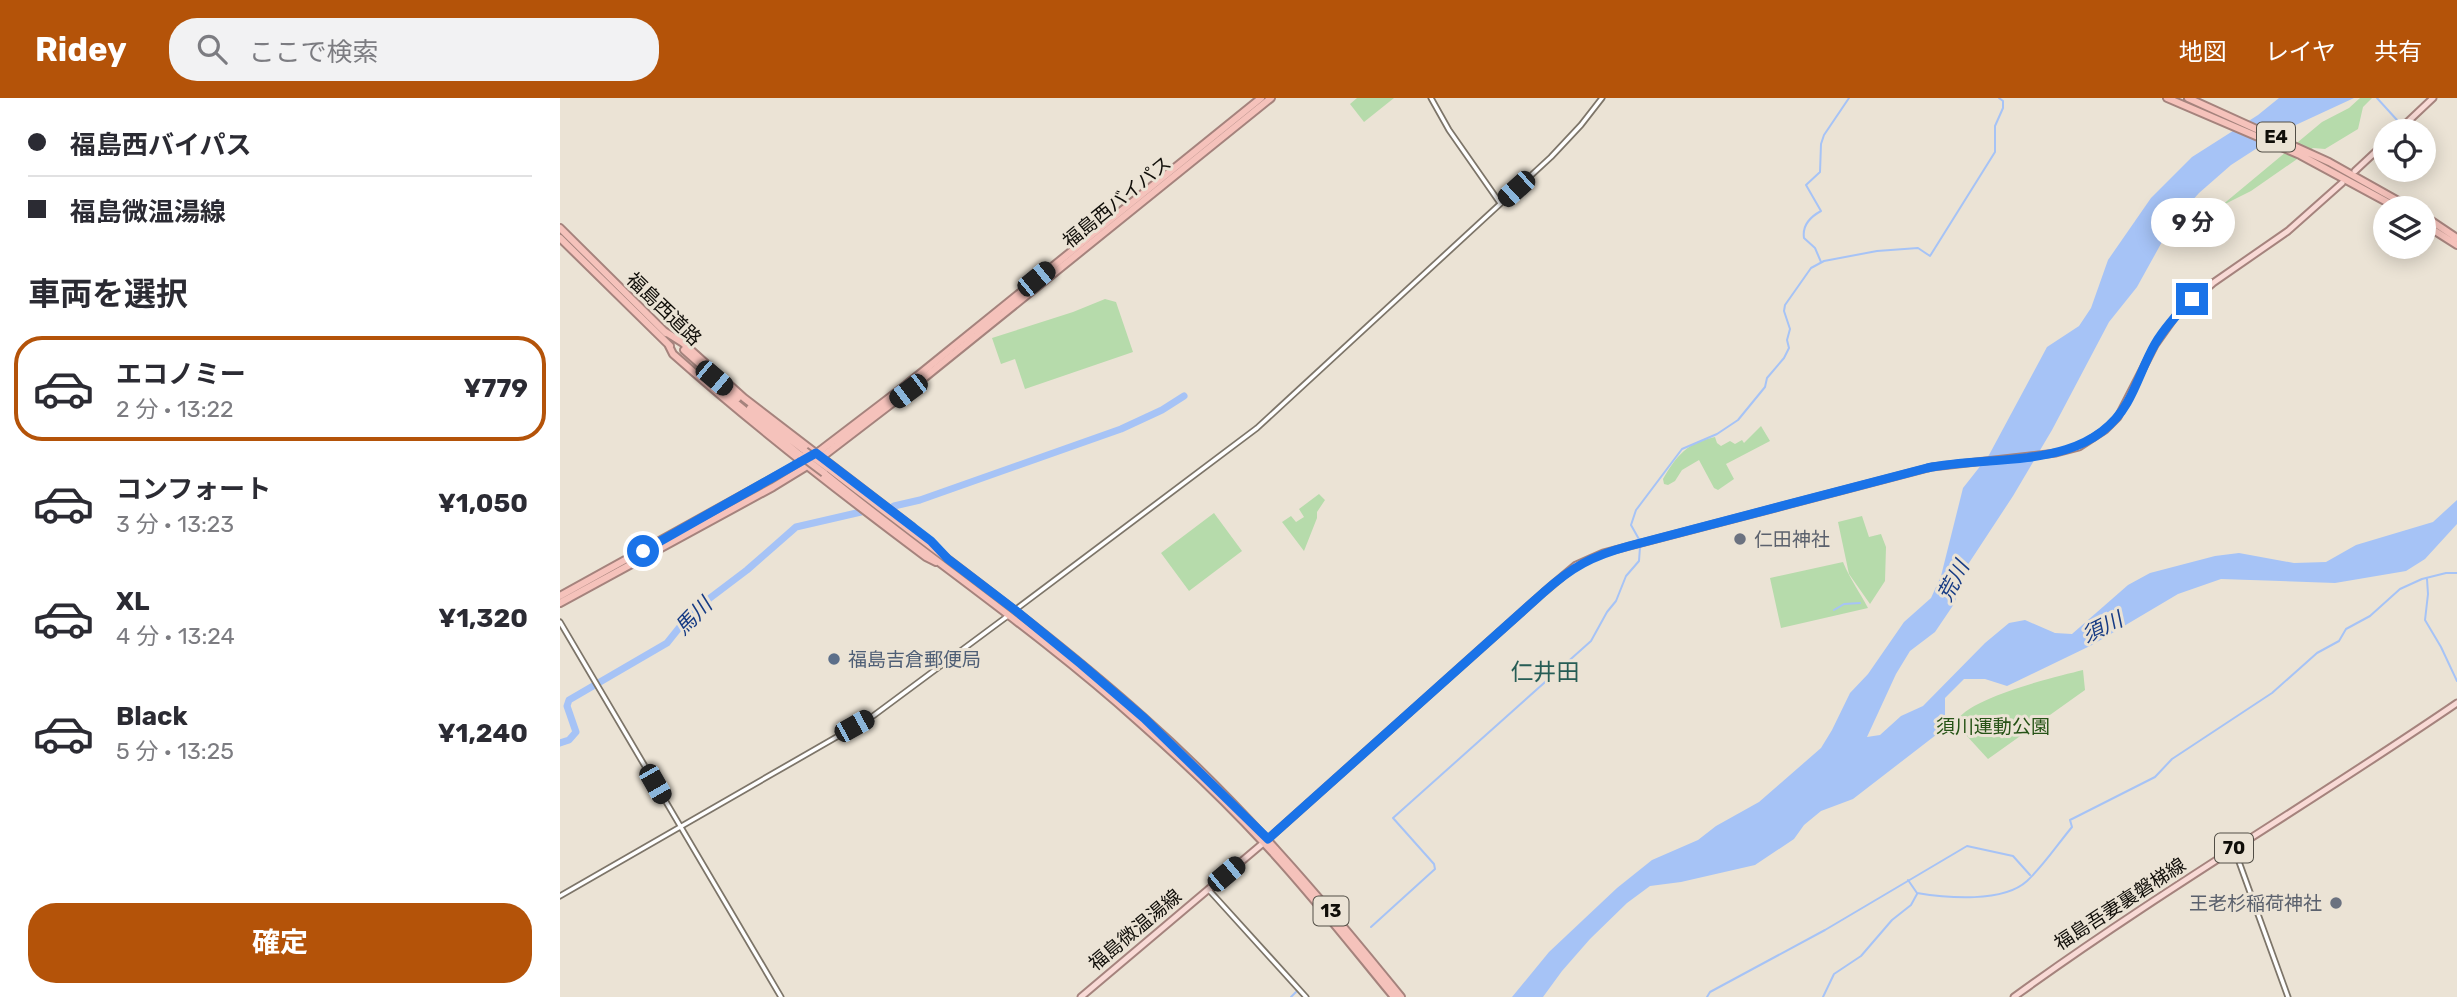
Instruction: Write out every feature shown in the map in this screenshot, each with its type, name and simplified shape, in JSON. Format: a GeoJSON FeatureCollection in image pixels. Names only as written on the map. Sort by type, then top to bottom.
{"type":"FeatureCollection","features":[{"type":"Feature","properties":{"kind":"highway","name":"福島西バイパス"},"geometry":{"type":"LineString","coordinates":[[819,455],[1261,98]]}},
{"type":"Feature","properties":{"kind":"highway","name":"福島西バイパス"},"geometry":{"type":"LineString","coordinates":[[560,603],[819,455],[908,391],[1271,98]]}},
{"type":"Feature","properties":{"kind":"highway","name":"E4"},"geometry":{"type":"LineString","coordinates":[[2167,98],[2221,116]]}},
{"type":"Feature","properties":{"kind":"highway","name":"E4"},"geometry":{"type":"LineString","coordinates":[[2188,98],[2388,196]]}},
{"type":"Feature","properties":{"kind":"highway","name":"E4"},"geometry":{"type":"LineString","coordinates":[[2327,165],[2378,196]]}},
{"type":"Feature","properties":{"kind":"highway"},"geometry":{"type":"LineString","coordinates":[[2436,224],[2457,238]]}},
{"type":"Feature","properties":{"kind":"highway","name":"福島西道路"},"geometry":{"type":"LineString","coordinates":[[560,229],[714,378],[803,453]]}},
{"type":"Feature","properties":{"kind":"highway"},"geometry":{"type":"LineString","coordinates":[[2436,232],[2457,245]]}},
{"type":"Feature","properties":{"kind":"highway","name":"福島西道路"},"geometry":{"type":"LineString","coordinates":[[560,238],[709,382],[946,563],[1076,668],[1139,722],[1266,841]]}},
{"type":"Feature","properties":{"kind":"highway"},"geometry":{"type":"LineString","coordinates":[[664,331],[678,339],[744,398],[931,541],[946,563]]}},
{"type":"Feature","properties":{"kind":"highway"},"geometry":{"type":"LineString","coordinates":[[668,344],[673,355],[804,465],[923,555],[946,563]]}},
{"type":"Feature","properties":{"kind":"highway","name":"福島西バイパス"},"geometry":{"type":"LineString","coordinates":[[560,596],[804,465]]}},
{"type":"Feature","properties":{"kind":"highway","name":"福島西道路"},"geometry":{"type":"LineString","coordinates":[[946,563],[985,587],[1015,610],[1144,718],[1266,841],[1390,988],[1401,997]]}},
{"type":"Feature","properties":{"kind":"highway","name":"福島西道路"},"geometry":{"type":"LineString","coordinates":[[1390,988],[1394,997]]}},
{"type":"Feature","properties":{"kind":"main road"},"geometry":{"type":"LineString","coordinates":[[2411,119],[2433,98]]}},
{"type":"Feature","properties":{"kind":"main road"},"geometry":{"type":"LineString","coordinates":[[2356,171],[2373,155]]}},
{"type":"Feature","properties":{"kind":"main road","name":"福島微温湯線"},"geometry":{"type":"LineString","coordinates":[[1081,997],[1266,841],[1567,571],[1601,553],[1927,468],[2071,449],[2105,430],[2118,417],[2154,345],[2176,314],[2213,283],[2288,231],[2342,183]]}},
{"type":"Feature","properties":{"kind":"main road","name":"福島吾妻裏磐梯線"},"geometry":{"type":"LineString","coordinates":[[2014,997],[2074,953],[2457,703]]}},
{"type":"Feature","properties":{"kind":"street"},"geometry":{"type":"LineString","coordinates":[[1431,98],[1449,130],[1500,203]]}},
{"type":"Feature","properties":{"kind":"street"},"geometry":{"type":"LineString","coordinates":[[560,896],[873,716],[1257,428],[1567,141],[1602,98]]}},
{"type":"Feature","properties":{"kind":"street"},"geometry":{"type":"LineString","coordinates":[[560,622],[781,997]]}},
{"type":"Feature","properties":{"kind":"street"},"geometry":{"type":"LineString","coordinates":[[2234,848],[2288,997]]}},
{"type":"Feature","properties":{"kind":"street"},"geometry":{"type":"LineString","coordinates":[[1208,889],[1306,997]]}},
{"type":"Feature","properties":{"kind":"green space"},"geometry":{"type":"Polygon","coordinates":[[[1357,98],[1394,98],[1364,122],[1350,104],[1357,98]]]}},
{"type":"Feature","properties":{"kind":"green space"},"geometry":{"type":"Polygon","coordinates":[[[2360,98],[2372,98],[2363,107],[2358,129],[2325,149],[2313,148],[2251,191],[2221,206],[2322,122],[2349,108],[2360,98]]]}},
{"type":"Feature","properties":{"kind":"green space"},"geometry":{"type":"Polygon","coordinates":[[[1105,299],[1116,302],[1133,352],[1025,389],[1015,359],[1001,364],[992,338],[1105,299]]]}},
{"type":"Feature","properties":{"kind":"green space"},"geometry":{"type":"Polygon","coordinates":[[[1761,426],[1770,441],[1726,464],[1734,479],[1718,490],[1714,488],[1699,460],[1682,470],[1675,481],[1664,484],[1663,479],[1673,463],[1690,447],[1715,437],[1721,446],[1730,441],[1735,444],[1742,440],[1744,443],[1761,426]]]}},
{"type":"Feature","properties":{"kind":"green space"},"geometry":{"type":"Polygon","coordinates":[[[1319,494],[1325,500],[1317,512],[1304,551],[1282,522],[1291,516],[1296,522],[1304,517],[1299,509],[1319,494]]]}},
{"type":"Feature","properties":{"kind":"green space"},"geometry":{"type":"Polygon","coordinates":[[[1214,513],[1242,551],[1189,591],[1161,553],[1214,513]]]}},
{"type":"Feature","properties":{"kind":"green space"},"geometry":{"type":"Polygon","coordinates":[[[1862,516],[1869,537],[1881,534],[1886,547],[1885,581],[1870,604],[1849,574],[1838,522],[1862,516]]]}},
{"type":"Feature","properties":{"kind":"green space"},"geometry":{"type":"Polygon","coordinates":[[[1843,562],[1868,608],[1781,628],[1770,578],[1843,562]]]}},
{"type":"Feature","properties":{"kind":"green space","name":"須川運動公園"},"geometry":{"type":"Polygon","coordinates":[[[2083,670],[2085,690],[1988,759],[1955,723],[1977,705],[2013,689],[2083,670]]]}},
{"type":"Feature","properties":{"kind":"water"},"geometry":{"type":"Polygon","coordinates":[[[2279,98],[2354,98],[2285,130],[2231,165],[2199,193],[2173,222],[2137,287],[2109,322],[2052,430],[1967,566],[1954,604],[1935,632],[1910,651],[1896,674],[1867,737],[1880,735],[1901,716],[1923,706],[1985,643],[2009,623],[2025,620],[2055,633],[2072,634],[2128,585],[2150,573],[2215,556],[2239,553],[2294,563],[2326,562],[2356,545],[2433,522],[2457,500],[2457,524],[2425,559],[2406,571],[2335,583],[2221,579],[2178,594],[2092,645],[2007,686],[1985,679],[1964,679],[1945,698],[1945,728],[1853,799],[1821,811],[1804,825],[1794,839],[1755,865],[1681,882],[1650,886],[1627,903],[1590,939],[1543,997],[1512,997],[1549,952],[1617,888],[1652,860],[1698,840],[1716,826],[1759,802],[1821,748],[1850,693],[1868,674],[1904,622],[1931,598],[1941,576],[1963,488],[1989,455],[2047,347],[2079,326],[2091,308],[2108,260],[2151,198],[2192,157],[2258,115],[2279,98]]]}},
{"type":"Feature","properties":{"kind":"waterway"},"geometry":{"type":"LineString","coordinates":[[1821,262],[1815,248],[1804,238],[1804,229],[1808,222],[1821,211],[1806,185],[1820,172],[1824,135],[1849,98]]}},
{"type":"Feature","properties":{"kind":"waterway"},"geometry":{"type":"LineString","coordinates":[[1640,541],[1631,525],[1636,510],[1682,449],[1717,434],[1738,420],[1784,358],[1789,348],[1787,340],[1790,329],[1784,311],[1785,305],[1811,268],[1824,261],[1877,251],[1918,248],[1930,256],[1995,152],[1995,126],[2003,108],[2003,101],[1999,98]]}},
{"type":"Feature","properties":{"kind":"waterway"},"geometry":{"type":"LineString","coordinates":[[2377,98],[2396,119]]}},
{"type":"Feature","properties":{"kind":"waterway","name":"馬川"},"geometry":{"type":"LineString","coordinates":[[894,506],[920,500],[1121,429],[1162,410],[1184,396]]}},
{"type":"Feature","properties":{"kind":"waterway","name":"馬川"},"geometry":{"type":"LineString","coordinates":[[560,743],[569,740],[576,732],[567,706],[569,700],[667,643],[683,623],[710,598],[796,527],[861,512]]}},
{"type":"Feature","properties":{"kind":"waterway"},"geometry":{"type":"LineString","coordinates":[[1371,927],[1435,869],[1434,864],[1393,818],[1591,641],[1616,601],[1626,576],[1639,561],[1640,547]]}},
{"type":"Feature","properties":{"kind":"waterway"},"geometry":{"type":"LineString","coordinates":[[1908,880],[1917,893],[1943,896],[1990,896],[2017,888],[2039,868],[2072,827],[2070,820],[2155,777],[2172,759],[2272,693],[2317,653],[2339,641],[2346,629],[2370,616],[2400,589],[2422,579],[2457,573]]}},
{"type":"Feature","properties":{"kind":"waterway"},"geometry":{"type":"LineString","coordinates":[[2427,579],[2425,620],[2457,681]]}},
{"type":"Feature","properties":{"kind":"waterway"},"geometry":{"type":"LineString","coordinates":[[1834,610],[1844,604],[1860,603]]}},
{"type":"Feature","properties":{"kind":"waterway"},"geometry":{"type":"LineString","coordinates":[[1707,997],[1710,992],[1825,930],[1967,846],[2013,856],[2030,875]]}},
{"type":"Feature","properties":{"kind":"waterway"},"geometry":{"type":"LineString","coordinates":[[1823,997],[1834,974],[1861,956],[1892,920],[1911,905],[1917,894]]}},
{"type":"Feature","properties":{"kind":"waterway"},"geometry":{"type":"LineString","coordinates":[[1291,997],[1296,992]]}},
{"type":"Feature","properties":{"kind":"place","name":"仁田神社"},"geometry":{"type":"Point","coordinates":[1740,539]}},
{"type":"Feature","properties":{"kind":"place","name":"福島吉倉郵便局"},"geometry":{"type":"Point","coordinates":[834,659]}},
{"type":"Feature","properties":{"kind":"place","name":"王老杉稲荷神社"},"geometry":{"type":"Point","coordinates":[2336,903]}},
{"type":"Feature","properties":{"kind":"district","name":"仁井田"},"geometry":{"type":"Point","coordinates":[1545,672]}},
{"type":"Feature","properties":{"kind":"route"},"geometry":{"type":"LineString","coordinates":[[643,551],[816,453],[931,541],[948,559],[1081,664],[1144,718],[1268,839],[1576,565],[1601,553],[1927,468],[2056,453],[2079,447],[2105,430],[2118,417],[2154,345],[2170,321],[2192,299]]}},
{"type":"Feature","properties":{"kind":"water label","name":"荒川"},"geometry":{"type":"Point","coordinates":[1953,581]}},
{"type":"Feature","properties":{"kind":"water label","name":"須川"},"geometry":{"type":"Point","coordinates":[2102,627]}}]}
